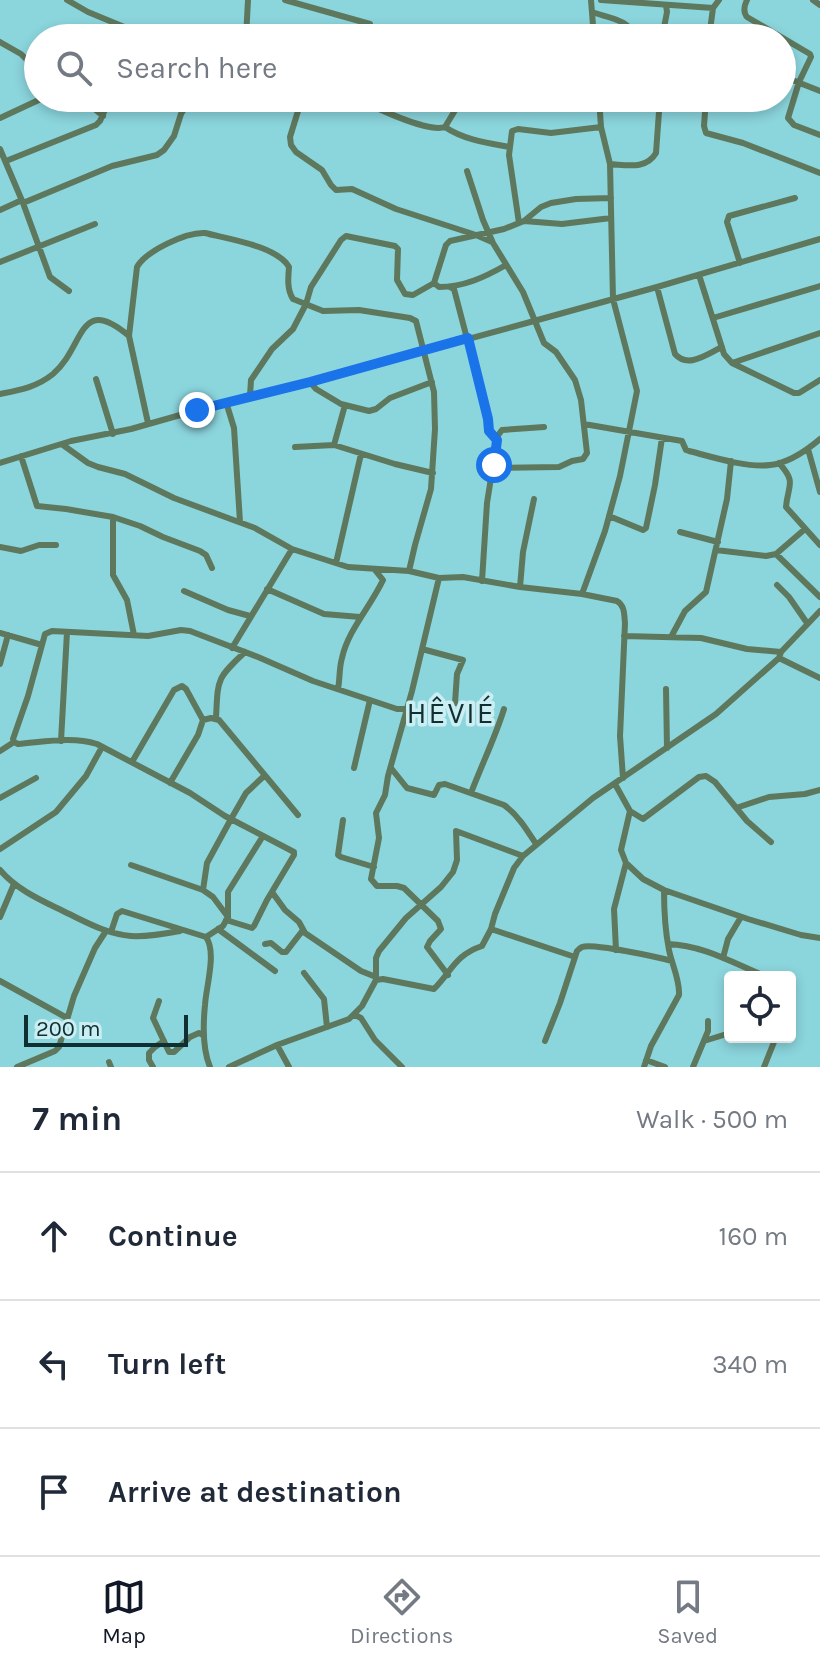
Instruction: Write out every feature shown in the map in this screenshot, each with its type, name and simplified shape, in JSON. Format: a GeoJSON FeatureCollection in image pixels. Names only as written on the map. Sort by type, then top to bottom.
{"type":"FeatureCollection","features":[{"type":"Feature","properties":{"kind":"street"},"geometry":{"type":"LineString","coordinates":[[67,0],[116,24]]}},
{"type":"Feature","properties":{"kind":"street"},"geometry":{"type":"LineString","coordinates":[[247,24],[248,0]]}},
{"type":"Feature","properties":{"kind":"street"},"geometry":{"type":"LineString","coordinates":[[285,0],[370,24]]}},
{"type":"Feature","properties":{"kind":"street"},"geometry":{"type":"LineString","coordinates":[[591,0],[593,24]]}},
{"type":"Feature","properties":{"kind":"street"},"geometry":{"type":"LineString","coordinates":[[601,0],[713,8]]}},
{"type":"Feature","properties":{"kind":"street"},"geometry":{"type":"LineString","coordinates":[[711,24],[713,8],[719,0]]}},
{"type":"Feature","properties":{"kind":"street"},"geometry":{"type":"LineString","coordinates":[[747,0],[745,14],[759,24]]}},
{"type":"Feature","properties":{"kind":"street"},"geometry":{"type":"LineString","coordinates":[[813,0],[820,5]]}},
{"type":"Feature","properties":{"kind":"street"},"geometry":{"type":"LineString","coordinates":[[665,24],[666,5]]}},
{"type":"Feature","properties":{"kind":"street"},"geometry":{"type":"LineString","coordinates":[[592,12],[628,24]]}},
{"type":"Feature","properties":{"kind":"street"},"geometry":{"type":"LineString","coordinates":[[0,42],[24,57]]}},
{"type":"Feature","properties":{"kind":"street"},"geometry":{"type":"LineString","coordinates":[[796,46],[811,57],[796,92]]}},
{"type":"Feature","properties":{"kind":"street"},"geometry":{"type":"LineString","coordinates":[[796,81],[820,91]]}},
{"type":"Feature","properties":{"kind":"street"},"geometry":{"type":"LineString","coordinates":[[0,118],[24,107]]}},
{"type":"Feature","properties":{"kind":"street"},"geometry":{"type":"LineString","coordinates":[[98,112],[103,116]]}},
{"type":"Feature","properties":{"kind":"street"},"geometry":{"type":"LineString","coordinates":[[6,161],[96,125],[105,112]]}},
{"type":"Feature","properties":{"kind":"street"},"geometry":{"type":"LineString","coordinates":[[0,210],[112,166],[157,155],[174,136],[182,112]]}},
{"type":"Feature","properties":{"kind":"street"},"geometry":{"type":"LineString","coordinates":[[298,112],[290,137],[291,145],[322,170],[336,190],[352,189],[396,209],[493,243]]}},
{"type":"Feature","properties":{"kind":"street"},"geometry":{"type":"LineString","coordinates":[[386,112],[435,130],[445,127],[454,112]]}},
{"type":"Feature","properties":{"kind":"street"},"geometry":{"type":"LineString","coordinates":[[582,594],[620,476],[637,391],[613,299],[610,164],[600,112]]}},
{"type":"Feature","properties":{"kind":"street"},"geometry":{"type":"LineString","coordinates":[[610,164],[639,165],[652,160],[656,153],[659,112]]}},
{"type":"Feature","properties":{"kind":"street"},"geometry":{"type":"LineString","coordinates":[[705,112],[706,133],[743,143],[820,173]]}},
{"type":"Feature","properties":{"kind":"street"},"geometry":{"type":"LineString","coordinates":[[790,112],[788,118],[794,125],[820,135]]}},
{"type":"Feature","properties":{"kind":"street"},"geometry":{"type":"LineString","coordinates":[[445,127],[472,139],[510,147]]}},
{"type":"Feature","properties":{"kind":"street"},"geometry":{"type":"LineString","coordinates":[[521,222],[509,155],[512,131],[551,133],[601,127]]}},
{"type":"Feature","properties":{"kind":"street"},"geometry":{"type":"LineString","coordinates":[[0,149],[50,277],[69,291]]}},
{"type":"Feature","properties":{"kind":"street"},"geometry":{"type":"LineString","coordinates":[[467,171],[493,243],[523,292],[544,343],[556,352],[575,380],[581,400],[587,453],[583,459],[559,467],[494,468]]}},
{"type":"Feature","properties":{"kind":"street"},"geometry":{"type":"LineString","coordinates":[[250,396],[250,381],[272,349],[293,329],[311,287],[346,236],[395,246],[398,249],[397,280],[405,294],[413,295],[434,283],[450,241],[504,229],[551,203],[611,198]]}},
{"type":"Feature","properties":{"kind":"street"},"geometry":{"type":"LineString","coordinates":[[740,263],[727,222],[729,216],[795,198]]}},
{"type":"Feature","properties":{"kind":"street"},"geometry":{"type":"LineString","coordinates":[[521,222],[562,224],[611,218]]}},
{"type":"Feature","properties":{"kind":"street"},"geometry":{"type":"LineString","coordinates":[[0,262],[95,224]]}},
{"type":"Feature","properties":{"kind":"street"},"geometry":{"type":"LineString","coordinates":[[148,423],[129,336],[137,267],[140,261],[156,250],[191,234],[205,233],[251,244],[282,258],[289,267],[291,297],[323,311],[359,310],[416,321],[434,392],[435,429],[431,489],[409,571]]}},
{"type":"Feature","properties":{"kind":"street"},"geometry":{"type":"LineString","coordinates":[[0,463],[71,441],[113,434],[534,321],[820,239]]}},
{"type":"Feature","properties":{"kind":"street"},"geometry":{"type":"LineString","coordinates":[[434,283],[439,287],[450,287],[488,276],[506,265]]}},
{"type":"Feature","properties":{"kind":"street"},"geometry":{"type":"LineString","coordinates":[[699,275],[724,354],[732,363],[794,393],[820,380]]}},
{"type":"Feature","properties":{"kind":"street"},"geometry":{"type":"LineString","coordinates":[[713,318],[820,286]]}},
{"type":"Feature","properties":{"kind":"street"},"geometry":{"type":"LineString","coordinates":[[450,287],[454,289],[468,338],[489,431],[497,443],[487,503],[482,581]]}},
{"type":"Feature","properties":{"kind":"street"},"geometry":{"type":"LineString","coordinates":[[657,287],[675,354],[680,360],[688,362],[722,347]]}},
{"type":"Feature","properties":{"kind":"street"},"geometry":{"type":"LineString","coordinates":[[0,394],[38,385],[55,372],[70,356],[88,323],[97,319],[113,323],[129,336]]}},
{"type":"Feature","properties":{"kind":"street"},"geometry":{"type":"LineString","coordinates":[[732,363],[820,331]]}},
{"type":"Feature","properties":{"kind":"street"},"geometry":{"type":"LineString","coordinates":[[96,379],[113,434]]}},
{"type":"Feature","properties":{"kind":"street"},"geometry":{"type":"LineString","coordinates":[[310,382],[316,389],[345,405],[374,411],[390,398],[432,382]]}},
{"type":"Feature","properties":{"kind":"street"},"geometry":{"type":"LineString","coordinates":[[226,402],[234,428],[240,522]]}},
{"type":"Feature","properties":{"kind":"street"},"geometry":{"type":"LineString","coordinates":[[334,445],[345,405]]}},
{"type":"Feature","properties":{"kind":"street"},"geometry":{"type":"LineString","coordinates":[[584,424],[682,441],[689,451],[763,465],[779,463],[808,449],[820,439]]}},
{"type":"Feature","properties":{"kind":"street"},"geometry":{"type":"LineString","coordinates":[[496,438],[505,429],[544,427]]}},
{"type":"Feature","properties":{"kind":"street"},"geometry":{"type":"LineString","coordinates":[[609,516],[643,530],[646,528],[662,438]]}},
{"type":"Feature","properties":{"kind":"street"},"geometry":{"type":"LineString","coordinates":[[63,445],[88,463],[125,474],[174,498],[255,528],[292,549],[348,567],[409,571],[439,578],[463,577],[617,601],[624,609],[620,736],[623,778]]}},
{"type":"Feature","properties":{"kind":"street"},"geometry":{"type":"LineString","coordinates":[[295,447],[334,445],[433,473]]}},
{"type":"Feature","properties":{"kind":"street"},"geometry":{"type":"LineString","coordinates":[[808,449],[820,492]]}},
{"type":"Feature","properties":{"kind":"street"},"geometry":{"type":"LineString","coordinates":[[336,563],[361,454]]}},
{"type":"Feature","properties":{"kind":"street"},"geometry":{"type":"LineString","coordinates":[[21,456],[37,506],[113,517],[140,526],[200,551],[206,555],[212,568]]}},
{"type":"Feature","properties":{"kind":"street"},"geometry":{"type":"LineString","coordinates":[[671,637],[685,611],[705,594],[727,499],[731,461]]}},
{"type":"Feature","properties":{"kind":"street"},"geometry":{"type":"LineString","coordinates":[[779,463],[791,480],[786,507],[820,545]]}},
{"type":"Feature","properties":{"kind":"street"},"geometry":{"type":"LineString","coordinates":[[520,587],[523,552],[534,499]]}},
{"type":"Feature","properties":{"kind":"street"},"geometry":{"type":"LineString","coordinates":[[113,517],[113,575],[127,600],[134,635]]}},
{"type":"Feature","properties":{"kind":"street"},"geometry":{"type":"LineString","coordinates":[[716,550],[760,556],[776,554],[805,529]]}},
{"type":"Feature","properties":{"kind":"street"},"geometry":{"type":"LineString","coordinates":[[680,532],[718,542]]}},
{"type":"Feature","properties":{"kind":"street"},"geometry":{"type":"LineString","coordinates":[[0,547],[21,551],[39,545],[56,545]]}},
{"type":"Feature","properties":{"kind":"street"},"geometry":{"type":"LineString","coordinates":[[232,648],[292,549]]}},
{"type":"Feature","properties":{"kind":"street"},"geometry":{"type":"LineString","coordinates":[[776,554],[820,597]]}},
{"type":"Feature","properties":{"kind":"street"},"geometry":{"type":"LineString","coordinates":[[338,689],[342,658],[360,617],[383,580],[375,570]]}},
{"type":"Feature","properties":{"kind":"street"},"geometry":{"type":"LineString","coordinates":[[439,578],[385,795],[376,813],[379,838],[371,879],[374,884],[404,888],[441,926],[427,947],[448,975]]}},
{"type":"Feature","properties":{"kind":"street"},"geometry":{"type":"LineString","coordinates":[[777,585],[807,623]]}},
{"type":"Feature","properties":{"kind":"street"},"geometry":{"type":"LineString","coordinates":[[267,589],[324,614],[360,617]]}},
{"type":"Feature","properties":{"kind":"street"},"geometry":{"type":"LineString","coordinates":[[184,591],[250,616]]}},
{"type":"Feature","properties":{"kind":"street"},"geometry":{"type":"LineString","coordinates":[[272,892],[303,930],[361,971],[376,979],[432,990],[448,975],[457,959],[482,946],[514,868],[523,856],[571,814],[716,714],[780,655],[820,611]]}},
{"type":"Feature","properties":{"kind":"street"},"geometry":{"type":"LineString","coordinates":[[14,742],[48,632],[134,635],[190,631],[313,681],[397,709],[406,709]]}},
{"type":"Feature","properties":{"kind":"street"},"geometry":{"type":"LineString","coordinates":[[61,741],[67,632]]}},
{"type":"Feature","properties":{"kind":"street"},"geometry":{"type":"LineString","coordinates":[[0,633],[42,645]]}},
{"type":"Feature","properties":{"kind":"street"},"geometry":{"type":"LineString","coordinates":[[0,664],[8,635]]}},
{"type":"Feature","properties":{"kind":"street"},"geometry":{"type":"LineString","coordinates":[[624,636],[701,638],[780,655],[820,678]]}},
{"type":"Feature","properties":{"kind":"street"},"geometry":{"type":"LineString","coordinates":[[422,649],[463,660],[457,674],[455,703]]}},
{"type":"Feature","properties":{"kind":"street"},"geometry":{"type":"LineString","coordinates":[[245,652],[220,678],[216,718],[298,815]]}},
{"type":"Feature","properties":{"kind":"street"},"geometry":{"type":"LineString","coordinates":[[132,762],[177,687],[182,686],[203,720],[198,735],[170,783]]}},
{"type":"Feature","properties":{"kind":"street"},"geometry":{"type":"LineString","coordinates":[[666,689],[667,748]]}},
{"type":"Feature","properties":{"kind":"street"},"geometry":{"type":"LineString","coordinates":[[354,768],[370,700]]}},
{"type":"Feature","properties":{"kind":"street"},"geometry":{"type":"LineString","coordinates":[[471,793],[496,736],[504,709]]}},
{"type":"Feature","properties":{"kind":"street"},"geometry":{"type":"LineString","coordinates":[[203,720],[216,718]]}},
{"type":"Feature","properties":{"kind":"street"},"geometry":{"type":"LineString","coordinates":[[14,742],[84,740],[102,747],[294,852],[252,928],[227,918],[213,897],[203,890],[131,865]]}},
{"type":"Feature","properties":{"kind":"street"},"geometry":{"type":"LineString","coordinates":[[0,751],[14,742]]}},
{"type":"Feature","properties":{"kind":"street"},"geometry":{"type":"LineString","coordinates":[[0,849],[56,812],[86,776],[102,747]]}},
{"type":"Feature","properties":{"kind":"street"},"geometry":{"type":"LineString","coordinates":[[391,768],[410,789],[434,795],[442,784],[504,805],[523,824],[536,844]]}},
{"type":"Feature","properties":{"kind":"street"},"geometry":{"type":"LineString","coordinates":[[203,890],[207,863],[246,793],[264,776]]}},
{"type":"Feature","properties":{"kind":"street"},"geometry":{"type":"LineString","coordinates":[[615,784],[630,811],[643,819],[699,777],[706,776],[771,842]]}},
{"type":"Feature","properties":{"kind":"street"},"geometry":{"type":"LineString","coordinates":[[0,798],[36,778]]}},
{"type":"Feature","properties":{"kind":"street"},"geometry":{"type":"LineString","coordinates":[[736,808],[769,797],[820,790]]}},
{"type":"Feature","properties":{"kind":"street"},"geometry":{"type":"LineString","coordinates":[[630,811],[621,842],[622,856],[643,879],[664,890],[741,917],[820,938]]}},
{"type":"Feature","properties":{"kind":"street"},"geometry":{"type":"LineString","coordinates":[[343,820],[338,855],[374,867]]}},
{"type":"Feature","properties":{"kind":"street"},"geometry":{"type":"LineString","coordinates":[[229,1067],[355,1015],[376,979],[379,951],[453,872],[457,860],[456,831],[523,856]]}},
{"type":"Feature","properties":{"kind":"street"},"geometry":{"type":"LineString","coordinates":[[206,937],[227,918],[228,892],[263,836]]}},
{"type":"Feature","properties":{"kind":"street"},"geometry":{"type":"LineString","coordinates":[[616,950],[614,909],[626,863]]}},
{"type":"Feature","properties":{"kind":"street"},"geometry":{"type":"LineString","coordinates":[[0,870],[30,895],[91,926],[136,936],[184,930]]}},
{"type":"Feature","properties":{"kind":"street"},"geometry":{"type":"LineString","coordinates":[[0,917],[14,884]]}},
{"type":"Feature","properties":{"kind":"street"},"geometry":{"type":"LineString","coordinates":[[664,890],[668,944],[680,986],[676,1004],[656,1035],[645,1064],[665,1067]]}},
{"type":"Feature","properties":{"kind":"street"},"geometry":{"type":"LineString","coordinates":[[17,1067],[59,1047],[74,996],[95,948],[122,911],[209,940],[211,950],[203,1035],[210,1067]]}},
{"type":"Feature","properties":{"kind":"street"},"geometry":{"type":"LineString","coordinates":[[723,958],[728,939],[741,917]]}},
{"type":"Feature","properties":{"kind":"street"},"geometry":{"type":"LineString","coordinates":[[218,929],[275,971]]}},
{"type":"Feature","properties":{"kind":"street"},"geometry":{"type":"LineString","coordinates":[[491,929],[575,957]]}},
{"type":"Feature","properties":{"kind":"street"},"geometry":{"type":"LineString","coordinates":[[265,944],[271,943],[286,952],[303,930]]}},
{"type":"Feature","properties":{"kind":"street"},"geometry":{"type":"LineString","coordinates":[[668,944],[687,945],[752,971]]}},
{"type":"Feature","properties":{"kind":"street"},"geometry":{"type":"LineString","coordinates":[[545,1041],[580,948],[616,950],[672,961]]}},
{"type":"Feature","properties":{"kind":"street"},"geometry":{"type":"LineString","coordinates":[[304,973],[324,999],[327,1027]]}},
{"type":"Feature","properties":{"kind":"street"},"geometry":{"type":"LineString","coordinates":[[0,981],[67,1018]]}},
{"type":"Feature","properties":{"kind":"street"},"geometry":{"type":"LineString","coordinates":[[159,1001],[153,1018],[169,1052],[173,1053],[190,1037],[199,1033],[203,1035]]}},
{"type":"Feature","properties":{"kind":"street"},"geometry":{"type":"LineString","coordinates":[[355,1015],[364,1021],[375,1040],[402,1067]]}},
{"type":"Feature","properties":{"kind":"street"},"geometry":{"type":"LineString","coordinates":[[693,1067],[709,1029],[708,1021]]}},
{"type":"Feature","properties":{"kind":"street"},"geometry":{"type":"LineString","coordinates":[[704,1041],[724,1035]]}},
{"type":"Feature","properties":{"kind":"street"},"geometry":{"type":"LineString","coordinates":[[153,1067],[149,1053],[164,1041]]}},
{"type":"Feature","properties":{"kind":"street"},"geometry":{"type":"LineString","coordinates":[[764,1067],[774,1043]]}},
{"type":"Feature","properties":{"kind":"street"},"geometry":{"type":"LineString","coordinates":[[277,1045],[289,1067]]}},
{"type":"Feature","properties":{"kind":"district","name":"HÊVIÉ"},"geometry":{"type":"Point","coordinates":[451,713]}},
{"type":"Feature","properties":{"kind":"route"},"geometry":{"type":"LineString","coordinates":[[197,410],[468,338],[489,431],[497,440],[494,465]]}}]}
